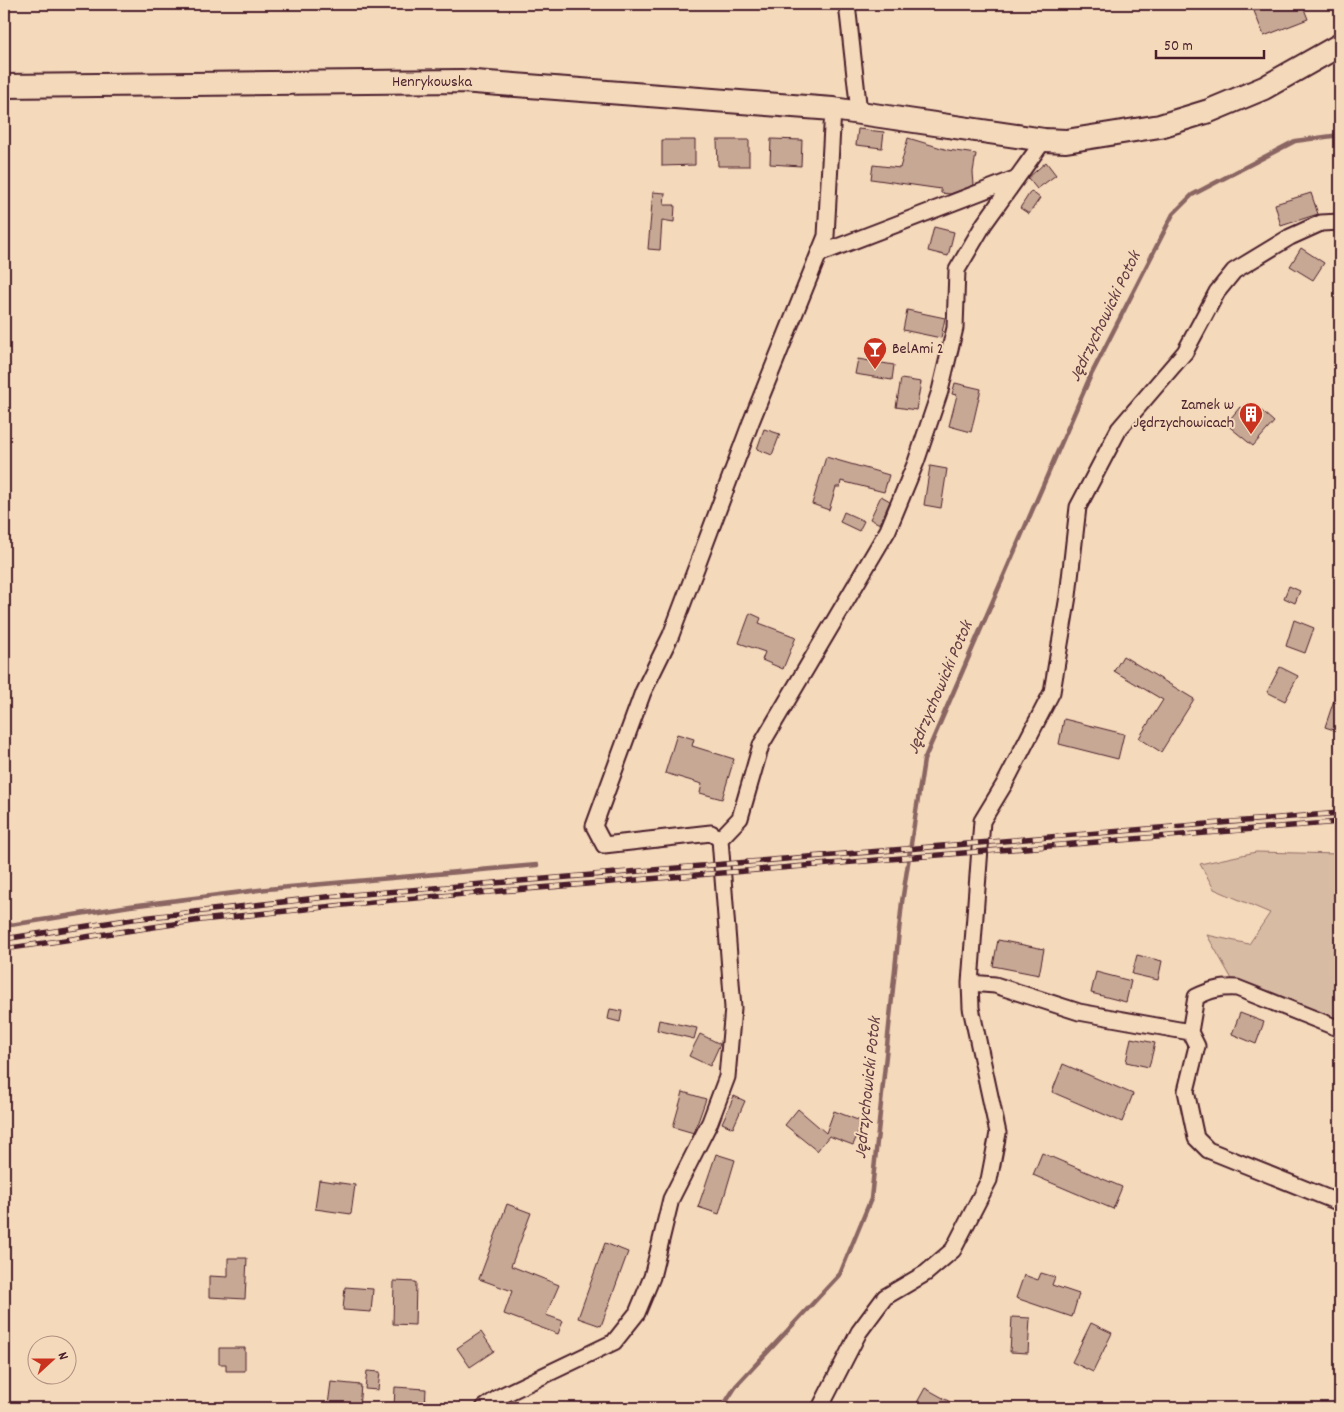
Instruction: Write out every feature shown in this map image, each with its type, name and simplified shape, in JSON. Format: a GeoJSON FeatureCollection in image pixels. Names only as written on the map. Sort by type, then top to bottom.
{"type":"FeatureCollection","features":[{"type":"Feature","properties":{"kind":"main road","name":"Henrykowska"},"geometry":{"type":"LineString","coordinates":[[4,86],[461,82],[833,109],[1044,140],[1066,141],[1160,126],[1209,111],[1264,88],[1340,45]]}},
{"type":"Feature","properties":{"kind":"street"},"geometry":{"type":"LineString","coordinates":[[847,4],[859,112]]}},
{"type":"Feature","properties":{"kind":"street"},"geometry":{"type":"LineString","coordinates":[[484,1408],[509,1392],[614,1342],[637,1313],[648,1286],[671,1199],[710,1122],[728,1077],[733,1008],[720,839],[711,832],[604,845],[594,826],[644,692],[671,635],[751,422],[826,236],[833,109]]}},
{"type":"Feature","properties":{"kind":"street"},"geometry":{"type":"LineString","coordinates":[[720,839],[740,818],[761,745],[888,530],[916,462],[940,391],[955,328],[957,270],[984,224],[1044,140]]}},
{"type":"Feature","properties":{"kind":"street"},"geometry":{"type":"LineString","coordinates":[[819,254],[1017,178]]}},
{"type":"Feature","properties":{"kind":"street"},"geometry":{"type":"LineString","coordinates":[[820,1408],[859,1332],[885,1297],[926,1273],[953,1250],[989,1180],[998,1132],[971,1008],[970,983],[982,821],[1005,783],[1052,692],[1068,596],[1078,507],[1119,429],[1185,352],[1217,292],[1234,271],[1290,237],[1321,223],[1340,222]]}},
{"type":"Feature","properties":{"kind":"street"},"geometry":{"type":"LineString","coordinates":[[970,983],[995,985],[1079,1012],[1190,1032]]}},
{"type":"Feature","properties":{"kind":"street"},"geometry":{"type":"LineString","coordinates":[[1340,1029],[1237,988],[1222,987],[1208,991],[1196,998],[1190,1032],[1196,1046],[1186,1091],[1196,1138],[1208,1150],[1340,1204]]}},
{"type":"Feature","properties":{"kind":"shaded area"},"geometry":{"type":"Polygon","coordinates":[[[1256,852],[1340,854],[1340,1022],[1237,988],[1207,935],[1249,944],[1270,913],[1214,889],[1200,864],[1256,852]]]}},
{"type":"Feature","properties":{"kind":"building"},"geometry":{"type":"Polygon","coordinates":[[[1272,4],[1302,4],[1308,19],[1264,36],[1254,11],[1272,4]]]}},
{"type":"Feature","properties":{"kind":"building"},"geometry":{"type":"Polygon","coordinates":[[[858,129],[884,132],[882,148],[856,145],[858,129]]]}},
{"type":"Feature","properties":{"kind":"building"},"geometry":{"type":"Polygon","coordinates":[[[908,138],[948,150],[976,154],[973,172],[974,185],[950,194],[941,193],[941,189],[871,179],[873,165],[900,168],[908,138]]]}},
{"type":"Feature","properties":{"kind":"building"},"geometry":{"type":"Polygon","coordinates":[[[771,139],[802,140],[801,166],[770,164],[771,139]]]}},
{"type":"Feature","properties":{"kind":"building"},"geometry":{"type":"Polygon","coordinates":[[[662,140],[695,140],[695,165],[662,166],[662,140]]]}},
{"type":"Feature","properties":{"kind":"building"},"geometry":{"type":"Polygon","coordinates":[[[717,140],[749,140],[749,166],[718,166],[717,140]]]}},
{"type":"Feature","properties":{"kind":"building"},"geometry":{"type":"Polygon","coordinates":[[[1046,162],[1056,175],[1037,189],[1028,178],[1046,162]]]}},
{"type":"Feature","properties":{"kind":"building"},"geometry":{"type":"Polygon","coordinates":[[[1031,191],[1040,198],[1029,214],[1020,208],[1031,191]]]}},
{"type":"Feature","properties":{"kind":"building"},"geometry":{"type":"Polygon","coordinates":[[[653,192],[665,193],[664,205],[675,205],[674,222],[662,220],[660,250],[648,249],[653,192]]]}},
{"type":"Feature","properties":{"kind":"building"},"geometry":{"type":"Polygon","coordinates":[[[1311,193],[1318,214],[1281,226],[1275,204],[1311,193]]]}},
{"type":"Feature","properties":{"kind":"building"},"geometry":{"type":"Polygon","coordinates":[[[934,227],[954,232],[948,256],[928,251],[934,227]]]}},
{"type":"Feature","properties":{"kind":"building"},"geometry":{"type":"Polygon","coordinates":[[[1301,248],[1324,263],[1313,280],[1290,266],[1301,248]]]}},
{"type":"Feature","properties":{"kind":"building"},"geometry":{"type":"Polygon","coordinates":[[[907,310],[945,318],[941,338],[903,330],[907,310]]]}},
{"type":"Feature","properties":{"kind":"building","name":"BelAmi 2"},"geometry":{"type":"Polygon","coordinates":[[[858,359],[894,365],[892,380],[855,374],[858,359]]]}},
{"type":"Feature","properties":{"kind":"building"},"geometry":{"type":"Polygon","coordinates":[[[901,379],[921,382],[916,410],[896,407],[901,379]]]}},
{"type":"Feature","properties":{"kind":"building"},"geometry":{"type":"Polygon","coordinates":[[[955,383],[981,389],[971,432],[949,426],[957,395],[952,394],[955,383]]]}},
{"type":"Feature","properties":{"kind":"building","name":"Zamek w Jędrzychowicach"},"geometry":{"type":"Polygon","coordinates":[[[1255,405],[1274,422],[1253,446],[1226,424],[1240,407],[1248,412],[1255,405]]]}},
{"type":"Feature","properties":{"kind":"building"},"geometry":{"type":"Polygon","coordinates":[[[764,429],[780,434],[772,455],[757,449],[764,429]]]}},
{"type":"Feature","properties":{"kind":"building"},"geometry":{"type":"Polygon","coordinates":[[[826,457],[889,475],[884,492],[841,481],[840,487],[836,487],[829,510],[812,504],[826,457]]]}},
{"type":"Feature","properties":{"kind":"building"},"geometry":{"type":"Polygon","coordinates":[[[930,466],[947,469],[941,508],[924,505],[930,466]]]}},
{"type":"Feature","properties":{"kind":"building"},"geometry":{"type":"Polygon","coordinates":[[[881,496],[890,501],[880,524],[870,519],[881,496]]]}},
{"type":"Feature","properties":{"kind":"building"},"geometry":{"type":"Polygon","coordinates":[[[844,512],[864,521],[859,531],[840,522],[844,512]]]}},
{"type":"Feature","properties":{"kind":"building"},"geometry":{"type":"Polygon","coordinates":[[[1289,586],[1300,591],[1295,603],[1284,598],[1289,586]]]}},
{"type":"Feature","properties":{"kind":"building"},"geometry":{"type":"Polygon","coordinates":[[[750,613],[761,618],[759,623],[796,637],[783,669],[762,660],[765,652],[739,643],[750,613]]]}},
{"type":"Feature","properties":{"kind":"building"},"geometry":{"type":"Polygon","coordinates":[[[1294,620],[1314,628],[1305,653],[1286,646],[1294,620]]]}},
{"type":"Feature","properties":{"kind":"building"},"geometry":{"type":"Polygon","coordinates":[[[1123,656],[1194,699],[1161,752],[1139,738],[1163,700],[1114,671],[1123,656]]]}},
{"type":"Feature","properties":{"kind":"building"},"geometry":{"type":"Polygon","coordinates":[[[1280,667],[1298,676],[1285,701],[1267,692],[1280,667]]]}},
{"type":"Feature","properties":{"kind":"building"},"geometry":{"type":"Polygon","coordinates":[[[1338,688],[1340,688],[1340,732],[1325,727],[1338,688]]]}},
{"type":"Feature","properties":{"kind":"building"},"geometry":{"type":"Polygon","coordinates":[[[1064,719],[1124,734],[1118,759],[1059,744],[1064,719]]]}},
{"type":"Feature","properties":{"kind":"building"},"geometry":{"type":"Polygon","coordinates":[[[677,734],[694,739],[692,746],[734,759],[722,799],[700,793],[702,784],[665,773],[677,734]]]}},
{"type":"Feature","properties":{"kind":"building"},"geometry":{"type":"Polygon","coordinates":[[[998,940],[1044,949],[1039,975],[993,966],[998,940]]]}},
{"type":"Feature","properties":{"kind":"building"},"geometry":{"type":"Polygon","coordinates":[[[1137,955],[1162,961],[1158,980],[1132,974],[1137,955]]]}},
{"type":"Feature","properties":{"kind":"building"},"geometry":{"type":"Polygon","coordinates":[[[1096,972],[1131,981],[1126,1002],[1091,993],[1096,972]]]}},
{"type":"Feature","properties":{"kind":"building"},"geometry":{"type":"Polygon","coordinates":[[[610,1009],[622,1011],[620,1022],[608,1019],[610,1009]]]}},
{"type":"Feature","properties":{"kind":"building"},"geometry":{"type":"Polygon","coordinates":[[[1240,1013],[1264,1022],[1256,1044],[1232,1034],[1240,1013]]]}},
{"type":"Feature","properties":{"kind":"building"},"geometry":{"type":"Polygon","coordinates":[[[659,1020],[697,1028],[694,1039],[657,1030],[659,1020]]]}},
{"type":"Feature","properties":{"kind":"building"},"geometry":{"type":"Polygon","coordinates":[[[700,1034],[720,1044],[710,1066],[689,1056],[700,1034]]]}},
{"type":"Feature","properties":{"kind":"building"},"geometry":{"type":"Polygon","coordinates":[[[1131,1038],[1155,1043],[1149,1067],[1126,1062],[1131,1038]]]}},
{"type":"Feature","properties":{"kind":"building"},"geometry":{"type":"Polygon","coordinates":[[[1063,1064],[1133,1094],[1122,1122],[1052,1092],[1063,1064]]]}},
{"type":"Feature","properties":{"kind":"building"},"geometry":{"type":"Polygon","coordinates":[[[683,1092],[706,1099],[694,1133],[673,1127],[683,1092]]]}},
{"type":"Feature","properties":{"kind":"building"},"geometry":{"type":"Polygon","coordinates":[[[734,1096],[745,1101],[733,1128],[722,1123],[734,1096]]]}},
{"type":"Feature","properties":{"kind":"building"},"geometry":{"type":"Polygon","coordinates":[[[798,1109],[826,1133],[834,1111],[863,1122],[853,1145],[829,1136],[817,1151],[785,1125],[798,1109]]]}},
{"type":"Feature","properties":{"kind":"building"},"geometry":{"type":"Polygon","coordinates":[[[1042,1153],[1122,1187],[1113,1209],[1033,1175],[1042,1153]]]}},
{"type":"Feature","properties":{"kind":"building"},"geometry":{"type":"Polygon","coordinates":[[[716,1154],[735,1160],[719,1214],[698,1207],[716,1154]]]}},
{"type":"Feature","properties":{"kind":"building"},"geometry":{"type":"Polygon","coordinates":[[[319,1180],[355,1185],[351,1214],[315,1209],[319,1180]]]}},
{"type":"Feature","properties":{"kind":"building"},"geometry":{"type":"Polygon","coordinates":[[[507,1204],[531,1213],[511,1266],[559,1285],[546,1315],[563,1321],[558,1334],[504,1314],[512,1291],[479,1279],[507,1204]]]}},
{"type":"Feature","properties":{"kind":"building"},"geometry":{"type":"Polygon","coordinates":[[[605,1243],[628,1252],[601,1326],[578,1318],[605,1243]]]}},
{"type":"Feature","properties":{"kind":"building"},"geometry":{"type":"Polygon","coordinates":[[[228,1258],[247,1258],[245,1299],[209,1297],[209,1276],[228,1277],[228,1258]]]}},
{"type":"Feature","properties":{"kind":"building"},"geometry":{"type":"Polygon","coordinates":[[[1041,1273],[1055,1277],[1052,1285],[1079,1294],[1072,1317],[1016,1298],[1024,1275],[1038,1280],[1041,1273]]]}},
{"type":"Feature","properties":{"kind":"building"},"geometry":{"type":"Polygon","coordinates":[[[394,1281],[416,1282],[415,1325],[393,1324],[394,1281]]]}},
{"type":"Feature","properties":{"kind":"building"},"geometry":{"type":"Polygon","coordinates":[[[345,1287],[373,1289],[371,1312],[343,1310],[345,1287]]]}},
{"type":"Feature","properties":{"kind":"building"},"geometry":{"type":"Polygon","coordinates":[[[1012,1317],[1030,1318],[1028,1353],[1010,1352],[1012,1317]]]}},
{"type":"Feature","properties":{"kind":"building"},"geometry":{"type":"Polygon","coordinates":[[[1091,1323],[1112,1333],[1093,1372],[1072,1362],[1091,1323]]]}},
{"type":"Feature","properties":{"kind":"building"},"geometry":{"type":"Polygon","coordinates":[[[481,1332],[494,1351],[470,1367],[457,1348],[481,1332]]]}},
{"type":"Feature","properties":{"kind":"building"},"geometry":{"type":"Polygon","coordinates":[[[219,1348],[245,1348],[245,1371],[226,1371],[226,1364],[219,1364],[219,1348]]]}},
{"type":"Feature","properties":{"kind":"building"},"geometry":{"type":"Polygon","coordinates":[[[367,1371],[380,1372],[378,1390],[365,1389],[367,1371]]]}},
{"type":"Feature","properties":{"kind":"building"},"geometry":{"type":"Polygon","coordinates":[[[331,1382],[361,1385],[359,1408],[328,1405],[331,1382]]]}},
{"type":"Feature","properties":{"kind":"building"},"geometry":{"type":"Polygon","coordinates":[[[395,1387],[426,1389],[425,1408],[394,1408],[395,1387]]]}},
{"type":"Feature","properties":{"kind":"building"},"geometry":{"type":"Polygon","coordinates":[[[925,1388],[961,1408],[914,1408],[925,1388]]]}},
{"type":"Feature","properties":{"kind":"waterway","name":"Jędrzychowicki Potok"},"geometry":{"type":"LineString","coordinates":[[722,1408],[736,1386],[840,1274],[871,1199],[902,902],[924,760],[1090,377],[1173,214],[1192,195],[1295,141],[1340,135]]}},
{"type":"Feature","properties":{"kind":"waterway"},"geometry":{"type":"LineString","coordinates":[[4,926],[130,906],[267,889],[537,865]]}},
{"type":"Feature","properties":{"kind":"railway"},"geometry":{"type":"LineString","coordinates":[[4,939],[133,919],[326,897],[1340,813]]}},
{"type":"Feature","properties":{"kind":"railway"},"geometry":{"type":"LineString","coordinates":[[4,949],[201,920],[392,900],[1340,822]]}},
{"type":"Feature","properties":{"kind":"place","name":"BelAmi 2"},"geometry":{"type":"Point","coordinates":[875,370]}},
{"type":"Feature","properties":{"kind":"place","name":"Zamek w Jędrzychowicach"},"geometry":{"type":"Point","coordinates":[1251,435]}}]}
